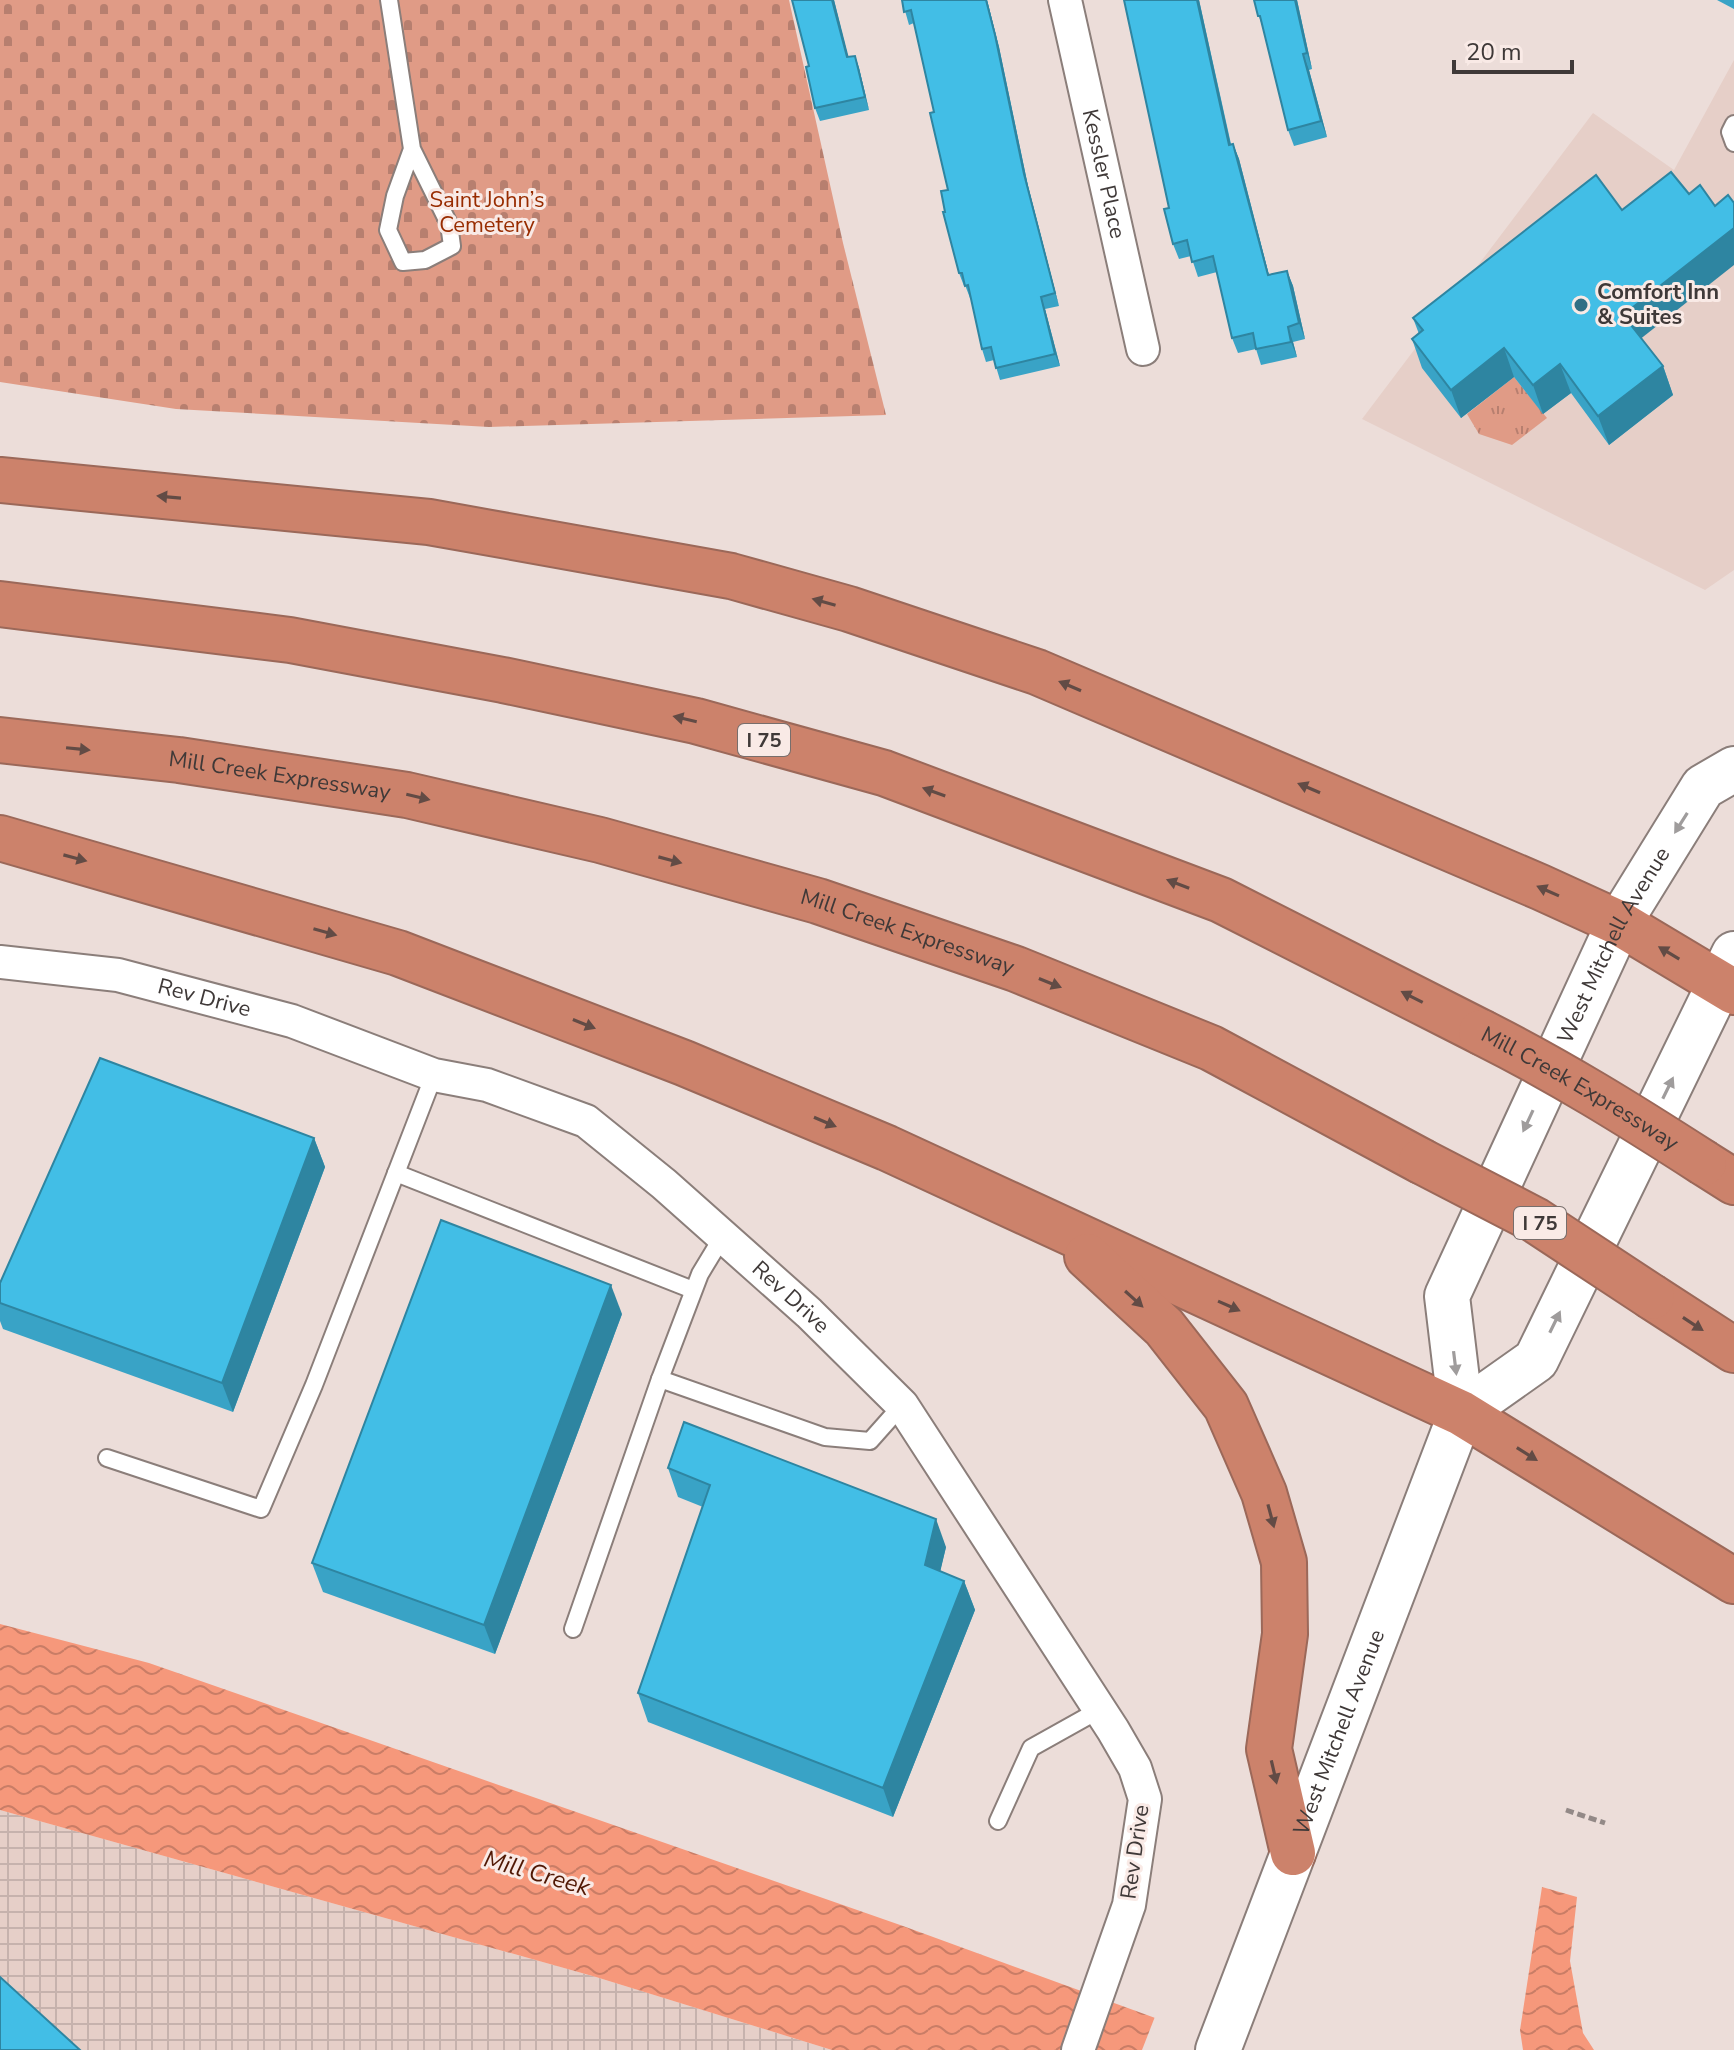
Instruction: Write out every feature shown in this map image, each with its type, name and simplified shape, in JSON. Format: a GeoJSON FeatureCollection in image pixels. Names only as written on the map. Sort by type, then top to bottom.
{"type":"FeatureCollection","features":[{"type":"Feature","properties":{"kind":"highway"},"geometry":{"type":"LineString","coordinates":[[0,480],[429,522],[639,557],[746,580],[849,609],[1037,672],[1619,923],[1729,977]]}},
{"type":"Feature","properties":{"kind":"highway","name":"Mill Creek Expressway"},"geometry":{"type":"LineString","coordinates":[[0,604],[290,640],[503,680],[696,721],[884,773],[1221,900],[1542,1062],[1603,1097],[1719,1173]]}},
{"type":"Feature","properties":{"kind":"highway","name":"Mill Creek Expressway"},"geometry":{"type":"LineString","coordinates":[[0,740],[179,760],[407,795],[600,840],[818,901],[1016,969],[1211,1048],[1535,1220],[1734,1350]]}},
{"type":"Feature","properties":{"kind":"highway"},"geometry":{"type":"LineString","coordinates":[[0,838],[185,890],[427,964],[684,1063],[887,1148],[1461,1413],[1734,1581]]}},
{"type":"Feature","properties":{"kind":"highway"},"geometry":{"type":"LineString","coordinates":[[1056,1228],[1164,1327],[1226,1406],[1264,1493],[1284,1562],[1285,1634],[1269,1749],[1293,1853]]}},
{"type":"Feature","properties":{"kind":"main road","name":"West Mitchell Avenue"},"geometry":{"type":"LineString","coordinates":[[1218,2050],[1461,1413],[1447,1296],[1619,923],[1703,787],[1734,769]]}},
{"type":"Feature","properties":{"kind":"main road"},"geometry":{"type":"LineString","coordinates":[[1461,1413],[1536,1360],[1729,977]]}},
{"type":"Feature","properties":{"kind":"street","name":"Kessler Place"},"geometry":{"type":"LineString","coordinates":[[1065,0],[1143,349]]}},
{"type":"Feature","properties":{"kind":"street","name":"Rev Drive"},"geometry":{"type":"LineString","coordinates":[[0,962],[118,975],[292,1021],[434,1075],[487,1085],[586,1121],[664,1184],[809,1313],[902,1405],[1135,1768],[1145,1799],[1129,1905],[1078,2050]]}},
{"type":"Feature","properties":{"kind":"lane"},"geometry":{"type":"LineString","coordinates":[[389,0],[412,149],[449,224],[452,246],[425,260],[403,262],[388,230],[395,196],[412,149]]}},
{"type":"Feature","properties":{"kind":"lane"},"geometry":{"type":"LineString","coordinates":[[1734,124],[1730,132],[1734,143]]}},
{"type":"Feature","properties":{"kind":"lane"},"geometry":{"type":"LineString","coordinates":[[107,1458],[261,1509],[314,1385],[434,1075]]}},
{"type":"Feature","properties":{"kind":"lane"},"geometry":{"type":"LineString","coordinates":[[396,1173],[693,1290]]}},
{"type":"Feature","properties":{"kind":"lane"},"geometry":{"type":"LineString","coordinates":[[573,1629],[693,1290],[723,1236]]}},
{"type":"Feature","properties":{"kind":"lane"},"geometry":{"type":"LineString","coordinates":[[660,1379],[825,1437],[870,1441],[902,1405]]}},
{"type":"Feature","properties":{"kind":"lane"},"geometry":{"type":"LineString","coordinates":[[998,1821],[1031,1748],[1099,1710]]}},
{"type":"Feature","properties":{"kind":"path"},"geometry":{"type":"LineString","coordinates":[[1566,1810],[1605,1823]]}},
{"type":"Feature","properties":{"kind":"shaded area"},"geometry":{"type":"Polygon","coordinates":[[[1734,60],[1734,570],[1705,590],[1362,419],[1593,113],[1674,170],[1734,60]]]}},
{"type":"Feature","properties":{"kind":"shaded area"},"geometry":{"type":"Polygon","coordinates":[[[0,1810],[596,1977],[832,2050],[0,2050],[0,1810]]]}},
{"type":"Feature","properties":{"kind":"green space","name":"Saint John’s Cemetery"},"geometry":{"type":"Polygon","coordinates":[[[0,0],[789,0],[843,243],[886,415],[489,427],[176,409],[0,382],[0,0]]]}},
{"type":"Feature","properties":{"kind":"green space"},"geometry":{"type":"Polygon","coordinates":[[[1514,377],[1547,418],[1512,445],[1479,434],[1467,414],[1514,377]]]}},
{"type":"Feature","properties":{"kind":"water","name":"Mill Creek"},"geometry":{"type":"Polygon","coordinates":[[[0,1624],[149,1663],[903,1926],[1243,2050],[832,2050],[596,1977],[0,1810],[0,1624]]]}},
{"type":"Feature","properties":{"kind":"water"},"geometry":{"type":"Polygon","coordinates":[[[1542,1887],[1577,1897],[1570,1961],[1583,2033],[1594,2050],[1523,2050],[1520,2030],[1542,1887]]]}},
{"type":"Feature","properties":{"kind":"pier"},"geometry":{"type":"Polygon","coordinates":[[[1156,2014],[1244,2046],[1247,2050],[1142,2050],[1156,2014]]]}},
{"type":"Feature","properties":{"kind":"building"},"geometry":{"type":"Polygon","coordinates":[[[792,0],[832,0],[847,57],[855,56],[865,97],[815,108],[806,67],[809,66],[792,0]]]}},
{"type":"Feature","properties":{"kind":"building"},"geometry":{"type":"Polygon","coordinates":[[[902,0],[986,0],[1024,174],[1055,293],[1041,297],[1055,354],[996,368],[991,347],[982,349],[968,285],[965,286],[962,273],[959,273],[943,212],[941,191],[948,190],[930,113],[934,112],[911,10],[904,12],[902,0]]]}},
{"type":"Feature","properties":{"kind":"building"},"geometry":{"type":"Polygon","coordinates":[[[1124,0],[1197,0],[1229,145],[1233,144],[1268,275],[1287,271],[1299,323],[1288,327],[1291,342],[1256,349],[1253,333],[1232,338],[1213,256],[1192,262],[1187,240],[1173,244],[1164,209],[1169,208],[1124,0]]]}},
{"type":"Feature","properties":{"kind":"building"},"geometry":{"type":"Polygon","coordinates":[[[1254,0],[1295,0],[1307,53],[1303,54],[1321,121],[1288,130],[1254,0]]]}},
{"type":"Feature","properties":{"kind":"building","name":"Comfort Inn & Suites"},"geometry":{"type":"Polygon","coordinates":[[[1671,172],[1689,194],[1700,185],[1715,206],[1728,195],[1734,203],[1734,228],[1623,315],[1663,366],[1598,416],[1560,364],[1533,385],[1504,348],[1451,390],[1412,339],[1423,330],[1413,318],[1596,175],[1622,210],[1671,172]]]}},
{"type":"Feature","properties":{"kind":"building"},"geometry":{"type":"Polygon","coordinates":[[[100,1058],[314,1138],[222,1383],[0,1303],[0,1283],[100,1058]]]}},
{"type":"Feature","properties":{"kind":"building"},"geometry":{"type":"Polygon","coordinates":[[[441,1220],[611,1285],[484,1625],[312,1563],[441,1220]]]}},
{"type":"Feature","properties":{"kind":"building"},"geometry":{"type":"Polygon","coordinates":[[[684,1422],[936,1519],[925,1565],[964,1581],[883,1788],[638,1693],[710,1485],[668,1468],[684,1422]]]}},
{"type":"Feature","properties":{"kind":"building"},"geometry":{"type":"Polygon","coordinates":[[[0,1977],[80,2050],[0,2050],[0,1977]]]}},
{"type":"Feature","properties":{"kind":"place","name":"Comfort Inn & Suites"},"geometry":{"type":"Point","coordinates":[1581,305]}}]}
